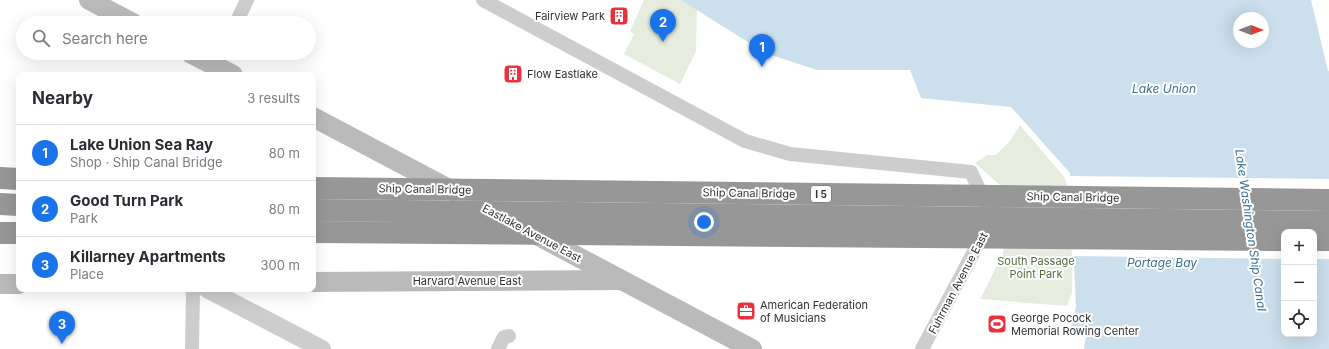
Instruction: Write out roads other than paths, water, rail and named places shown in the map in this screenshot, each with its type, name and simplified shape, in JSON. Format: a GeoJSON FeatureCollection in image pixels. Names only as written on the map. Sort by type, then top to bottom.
{"type":"FeatureCollection","features":[{"type":"Feature","properties":{"kind":"highway"},"geometry":{"type":"LineString","coordinates":[[0,178],[16,179]]}},
{"type":"Feature","properties":{"kind":"highway","name":"Ship Canal Bridge"},"geometry":{"type":"LineString","coordinates":[[316,188],[1329,200]]}},
{"type":"Feature","properties":{"kind":"highway"},"geometry":{"type":"LineString","coordinates":[[0,204],[16,205]]}},
{"type":"Feature","properties":{"kind":"highway","name":"Ship Canal Bridge"},"geometry":{"type":"LineString","coordinates":[[316,210],[1329,222]]}},
{"type":"Feature","properties":{"kind":"highway"},"geometry":{"type":"LineString","coordinates":[[316,232],[1281,240]]}},
{"type":"Feature","properties":{"kind":"highway"},"geometry":{"type":"LineString","coordinates":[[0,233],[16,233]]}},
{"type":"Feature","properties":{"kind":"highway"},"geometry":{"type":"LineString","coordinates":[[1317,240],[1329,240]]}},
{"type":"Feature","properties":{"kind":"main road"},"geometry":{"type":"LineString","coordinates":[[89,0],[120,16]]}},
{"type":"Feature","properties":{"kind":"main road"},"geometry":{"type":"LineString","coordinates":[[205,60],[220,67]]}},
{"type":"Feature","properties":{"kind":"main road","name":"Eastlake Avenue East"},"geometry":{"type":"LineString","coordinates":[[316,119],[752,349]]}},
{"type":"Feature","properties":{"kind":"main road","name":"Harvard Avenue East"},"geometry":{"type":"LineString","coordinates":[[316,282],[622,280]]}},
{"type":"Feature","properties":{"kind":"main road"},"geometry":{"type":"LineString","coordinates":[[0,284],[16,284]]}},
{"type":"Feature","properties":{"kind":"street"},"geometry":{"type":"LineString","coordinates":[[239,16],[247,0]]}},
{"type":"Feature","properties":{"kind":"street","name":"Fuhrman Avenue East"},"geometry":{"type":"LineString","coordinates":[[483,0],[745,141],[790,154],[971,172],[992,217],[922,349]]}},
{"type":"Feature","properties":{"kind":"street"},"geometry":{"type":"LineString","coordinates":[[192,349],[193,292]]}},
{"type":"Feature","properties":{"kind":"street"},"geometry":{"type":"LineString","coordinates":[[213,292],[322,349]]}},
{"type":"Feature","properties":{"kind":"street"},"geometry":{"type":"LineString","coordinates":[[498,349],[504,337],[509,336]]}},
{"type":"Feature","properties":{"kind":"water","name":"Lake Union"},"geometry":{"type":"Polygon","coordinates":[[[681,0],[1329,0],[1329,349],[1084,349],[1086,337],[1069,335],[1076,307],[1070,173],[1011,107],[921,98],[910,70],[817,70],[765,53],[681,0]]]}},
{"type":"Feature","properties":{"kind":"place","name":"Fairview Park"},"geometry":{"type":"Point","coordinates":[619,16]}},
{"type":"Feature","properties":{"kind":"place","name":"Good Turn Park"},"geometry":{"type":"Point","coordinates":[663,42]}},
{"type":"Feature","properties":{"kind":"place","name":"Lake Union Sea Ray"},"geometry":{"type":"Point","coordinates":[762,67]}},
{"type":"Feature","properties":{"kind":"place","name":"Flow Eastlake"},"geometry":{"type":"Point","coordinates":[513,74]}},
{"type":"Feature","properties":{"kind":"place","name":"American Federation of Musicians"},"geometry":{"type":"Point","coordinates":[746,311]}},
{"type":"Feature","properties":{"kind":"place","name":"George Pocock Memorial Rowing Center"},"geometry":{"type":"Point","coordinates":[997,324]}},
{"type":"Feature","properties":{"kind":"place","name":"Killarney Apartments"},"geometry":{"type":"Point","coordinates":[62,344]}},
{"type":"Feature","properties":{"kind":"water label","name":"Lake Washington Ship Canal"},"geometry":{"type":"Point","coordinates":[1251,230]}},
{"type":"Feature","properties":{"kind":"water label","name":"Portage Bay"},"geometry":{"type":"Point","coordinates":[1162,262]}},
{"type":"Feature","properties":{"kind":"park label","name":"South Passage Point Park"},"geometry":{"type":"Point","coordinates":[1036,267]}}]}
